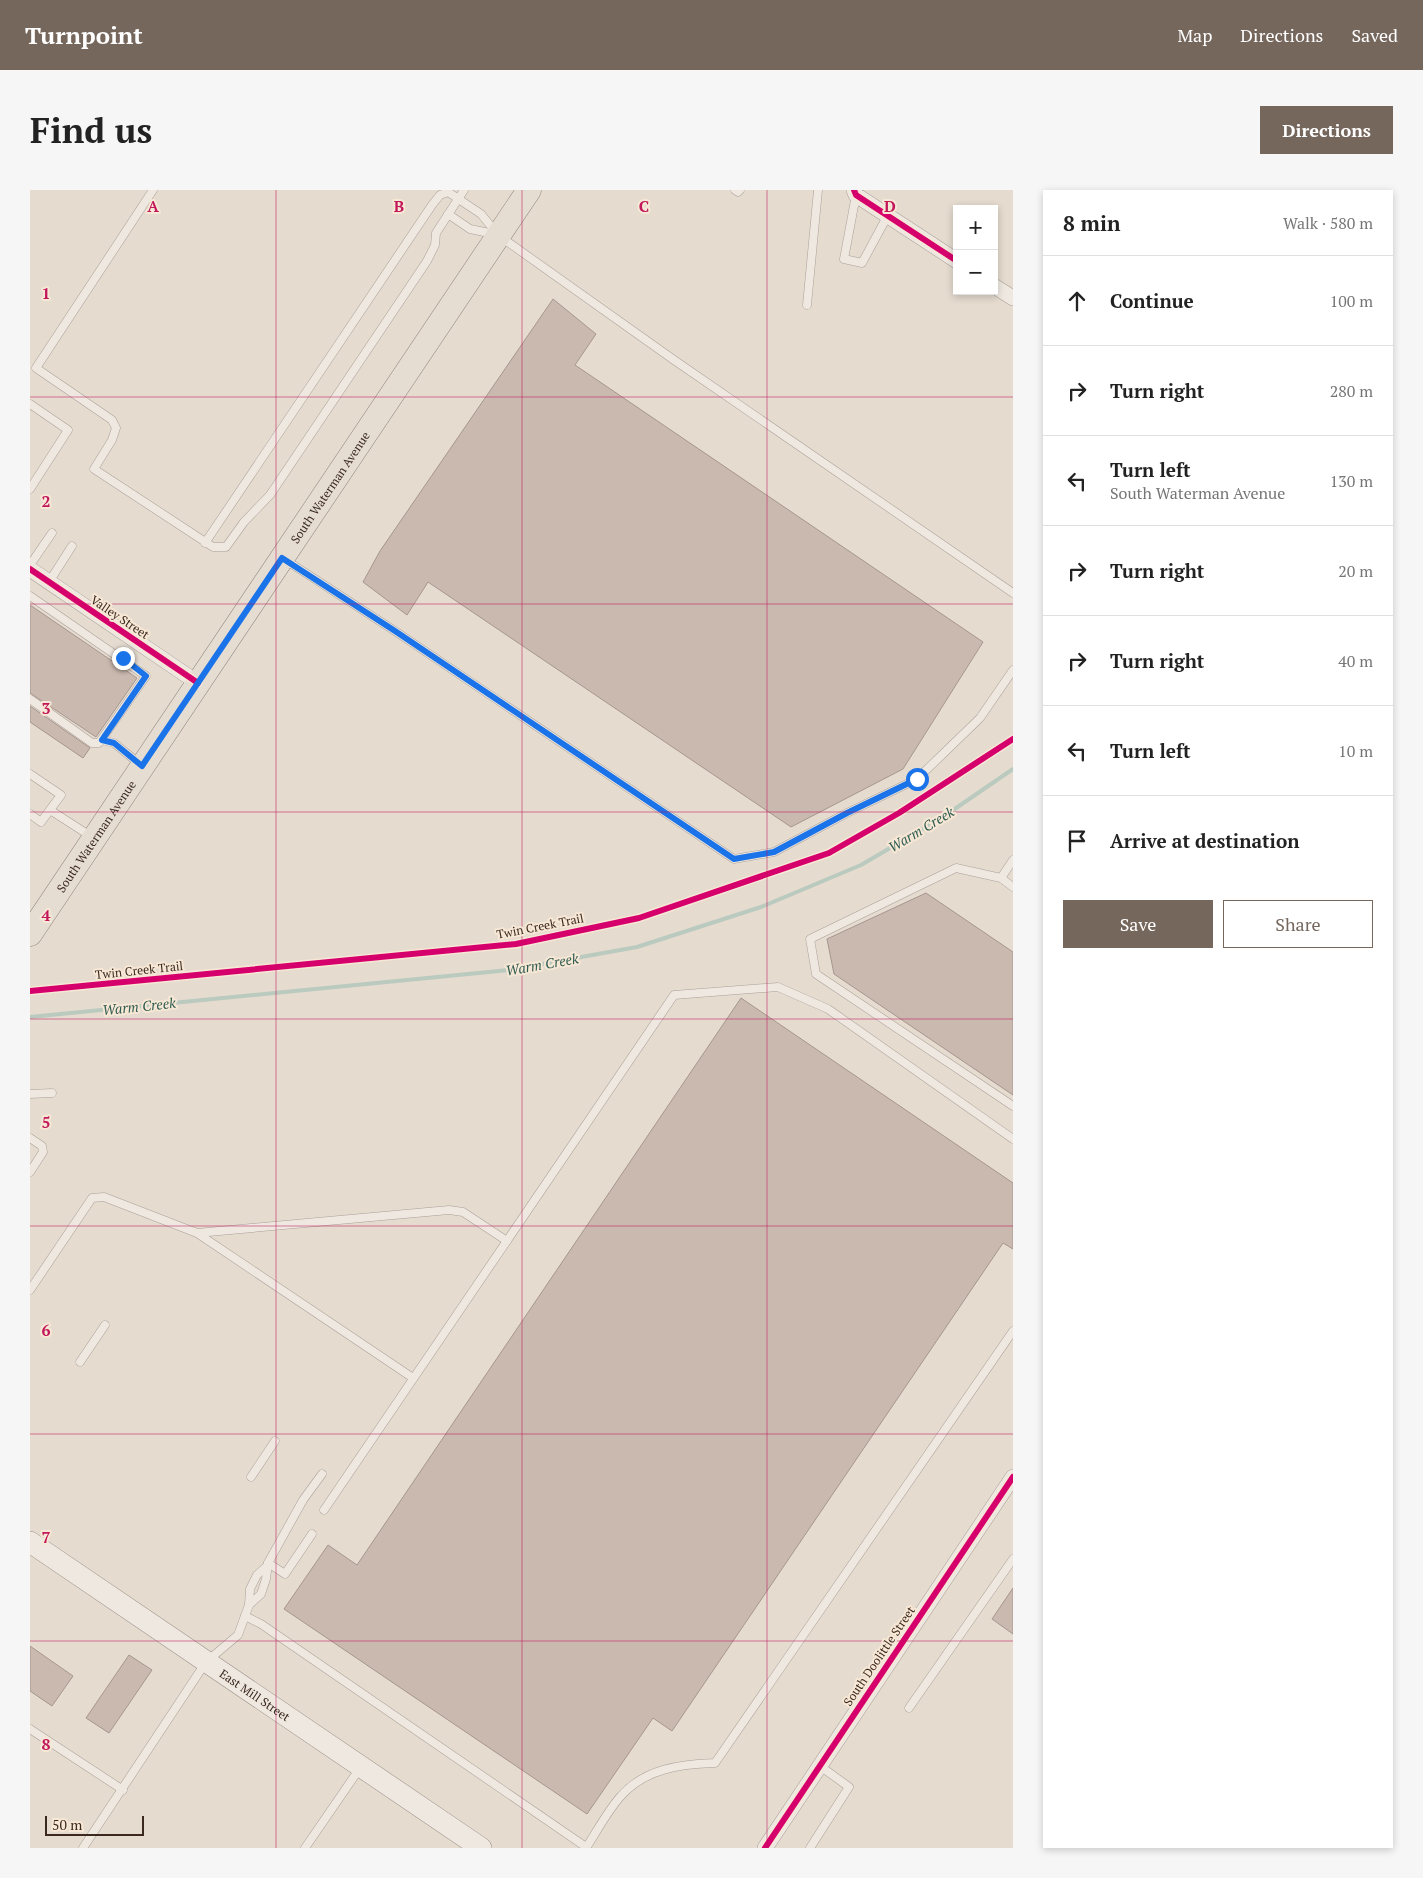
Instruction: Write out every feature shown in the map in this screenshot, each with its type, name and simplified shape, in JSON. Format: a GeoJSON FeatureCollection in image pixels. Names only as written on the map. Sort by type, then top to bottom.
{"type":"FeatureCollection","features":[{"type":"Feature","properties":{"kind":"main road","name":"South Waterman Avenue"},"geometry":{"type":"LineString","coordinates":[[30,934],[529,190]]}},
{"type":"Feature","properties":{"kind":"main road","name":"East Mill Street"},"geometry":{"type":"LineString","coordinates":[[30,1542],[481,1848]]}},
{"type":"Feature","properties":{"kind":"street"},"geometry":{"type":"LineString","coordinates":[[855,192],[953,258]]}},
{"type":"Feature","properties":{"kind":"street"},"geometry":{"type":"LineString","coordinates":[[998,289],[1013,298]]}},
{"type":"Feature","properties":{"kind":"street","name":"Valley Street"},"geometry":{"type":"LineString","coordinates":[[30,570],[198,683]]}},
{"type":"Feature","properties":{"kind":"street","name":"South Doolittle Street"},"geometry":{"type":"LineString","coordinates":[[765,1848],[1013,1477]]}},
{"type":"Feature","properties":{"kind":"lane"},"geometry":{"type":"LineString","coordinates":[[153,190],[36,368],[112,420],[116,428],[112,440],[94,469],[213,547],[226,547],[244,522],[270,495],[427,261],[435,245],[436,233],[464,190]]}},
{"type":"Feature","properties":{"kind":"lane"},"geometry":{"type":"LineString","coordinates":[[735,190],[738,192],[740,190]]}},
{"type":"Feature","properties":{"kind":"lane"},"geometry":{"type":"LineString","coordinates":[[807,305],[818,190]]}},
{"type":"Feature","properties":{"kind":"lane"},"geometry":{"type":"LineString","coordinates":[[205,543],[436,200],[440,195],[448,192],[481,214],[498,236],[674,360],[1013,593]]}},
{"type":"Feature","properties":{"kind":"lane"},"geometry":{"type":"LineString","coordinates":[[855,192],[844,259],[862,263],[888,215]]}},
{"type":"Feature","properties":{"kind":"lane"},"geometry":{"type":"LineString","coordinates":[[448,214],[470,229],[498,236]]}},
{"type":"Feature","properties":{"kind":"lane"},"geometry":{"type":"LineString","coordinates":[[30,404],[68,430],[30,489]]}},
{"type":"Feature","properties":{"kind":"lane"},"geometry":{"type":"LineString","coordinates":[[30,565],[52,533]]}},
{"type":"Feature","properties":{"kind":"lane"},"geometry":{"type":"LineString","coordinates":[[49,582],[72,546]]}},
{"type":"Feature","properties":{"kind":"lane"},"geometry":{"type":"LineString","coordinates":[[282,558],[395,631],[734,859],[774,852],[847,813],[917,779],[980,718],[1013,670]]}},
{"type":"Feature","properties":{"kind":"lane"},"geometry":{"type":"LineString","coordinates":[[30,596],[146,676],[99,743],[92,743],[30,699]]}},
{"type":"Feature","properties":{"kind":"lane"},"geometry":{"type":"LineString","coordinates":[[102,740],[114,743],[142,766]]}},
{"type":"Feature","properties":{"kind":"lane"},"geometry":{"type":"LineString","coordinates":[[30,774],[61,795],[41,822],[30,814]]}},
{"type":"Feature","properties":{"kind":"lane"},"geometry":{"type":"LineString","coordinates":[[50,810],[94,838]]}},
{"type":"Feature","properties":{"kind":"lane"},"geometry":{"type":"LineString","coordinates":[[1001,878],[1013,860]]}},
{"type":"Feature","properties":{"kind":"lane"},"geometry":{"type":"LineString","coordinates":[[1013,887],[1001,878],[956,868],[810,940],[816,974],[1013,1106]]}},
{"type":"Feature","properties":{"kind":"lane"},"geometry":{"type":"LineString","coordinates":[[324,1510],[674,995],[778,987],[828,1010],[1013,1139]]}},
{"type":"Feature","properties":{"kind":"lane"},"geometry":{"type":"LineString","coordinates":[[30,1094],[52,1093]]}},
{"type":"Feature","properties":{"kind":"lane"},"geometry":{"type":"LineString","coordinates":[[30,1138],[42,1146],[43,1152],[30,1172]]}},
{"type":"Feature","properties":{"kind":"lane"},"geometry":{"type":"LineString","coordinates":[[30,1290],[92,1198],[104,1197],[197,1233],[413,1378]]}},
{"type":"Feature","properties":{"kind":"lane"},"geometry":{"type":"LineString","coordinates":[[197,1233],[449,1210],[463,1212],[507,1241]]}},
{"type":"Feature","properties":{"kind":"lane"},"geometry":{"type":"LineString","coordinates":[[80,1362],[105,1325]]}},
{"type":"Feature","properties":{"kind":"lane"},"geometry":{"type":"LineString","coordinates":[[245,1616],[261,1624],[586,1847],[620,1798],[632,1786],[651,1774],[688,1764],[715,1763],[1013,1332]]}},
{"type":"Feature","properties":{"kind":"lane"},"geometry":{"type":"LineString","coordinates":[[251,1477],[275,1441]]}},
{"type":"Feature","properties":{"kind":"lane"},"geometry":{"type":"LineString","coordinates":[[84,1848],[206,1662],[238,1635],[249,1605],[250,1589],[257,1575],[267,1565],[303,1500],[322,1474]]}},
{"type":"Feature","properties":{"kind":"lane"},"geometry":{"type":"LineString","coordinates":[[267,1565],[285,1574],[312,1534]]}},
{"type":"Feature","properties":{"kind":"lane"},"geometry":{"type":"LineString","coordinates":[[909,1708],[1013,1559]]}},
{"type":"Feature","properties":{"kind":"lane"},"geometry":{"type":"LineString","coordinates":[[30,1729],[123,1790]]}},
{"type":"Feature","properties":{"kind":"lane"},"geometry":{"type":"LineString","coordinates":[[305,1848],[361,1766]]}},
{"type":"Feature","properties":{"kind":"lane"},"geometry":{"type":"LineString","coordinates":[[810,1848],[849,1787],[820,1766]]}},
{"type":"Feature","properties":{"kind":"building"},"geometry":{"type":"Polygon","coordinates":[[[553,299],[596,334],[575,365],[983,642],[903,769],[791,827],[428,582],[407,615],[363,582],[380,551],[553,299]]]}},
{"type":"Feature","properties":{"kind":"building"},"geometry":{"type":"Polygon","coordinates":[[[30,605],[137,678],[96,737],[30,693],[30,605]]]}},
{"type":"Feature","properties":{"kind":"building"},"geometry":{"type":"Polygon","coordinates":[[[30,706],[90,748],[83,758],[30,722],[30,706]]]}},
{"type":"Feature","properties":{"kind":"building"},"geometry":{"type":"Polygon","coordinates":[[[926,893],[1013,952],[1013,1095],[834,974],[827,939],[926,893]]]}},
{"type":"Feature","properties":{"kind":"building"},"geometry":{"type":"Polygon","coordinates":[[[741,998],[1013,1183],[1013,1249],[1003,1243],[672,1731],[653,1718],[587,1814],[284,1609],[328,1545],[357,1565],[741,998]]]}},
{"type":"Feature","properties":{"kind":"building"},"geometry":{"type":"Polygon","coordinates":[[[1013,1588],[1013,1634],[992,1619],[1013,1588]]]}},
{"type":"Feature","properties":{"kind":"building"},"geometry":{"type":"Polygon","coordinates":[[[30,1646],[73,1676],[52,1706],[30,1691],[30,1646]]]}},
{"type":"Feature","properties":{"kind":"building"},"geometry":{"type":"Polygon","coordinates":[[[129,1655],[152,1670],[109,1733],[86,1718],[129,1655]]]}},
{"type":"Feature","properties":{"kind":"waterway","name":"Warm Creek"},"geometry":{"type":"LineString","coordinates":[[30,1017],[509,970],[637,947],[761,907],[861,865],[943,817],[1013,769]]}},
{"type":"Feature","properties":{"kind":"cycle path"},"geometry":{"type":"LineString","coordinates":[[854,190],[856,195],[953,258]]}},
{"type":"Feature","properties":{"kind":"cycle path"},"geometry":{"type":"LineString","coordinates":[[30,569],[198,683]]}},
{"type":"Feature","properties":{"kind":"cycle path","name":"Twin Creek Trail"},"geometry":{"type":"LineString","coordinates":[[30,991],[516,944],[639,918],[829,853],[899,813],[1013,739]]}},
{"type":"Feature","properties":{"kind":"cycle path"},"geometry":{"type":"LineString","coordinates":[[765,1848],[1013,1477]]}},
{"type":"Feature","properties":{"kind":"route"},"geometry":{"type":"LineString","coordinates":[[123,658],[146,676],[102,740],[114,743],[142,766],[282,558],[395,631],[734,859],[774,852],[847,813],[917,779]]}}]}
